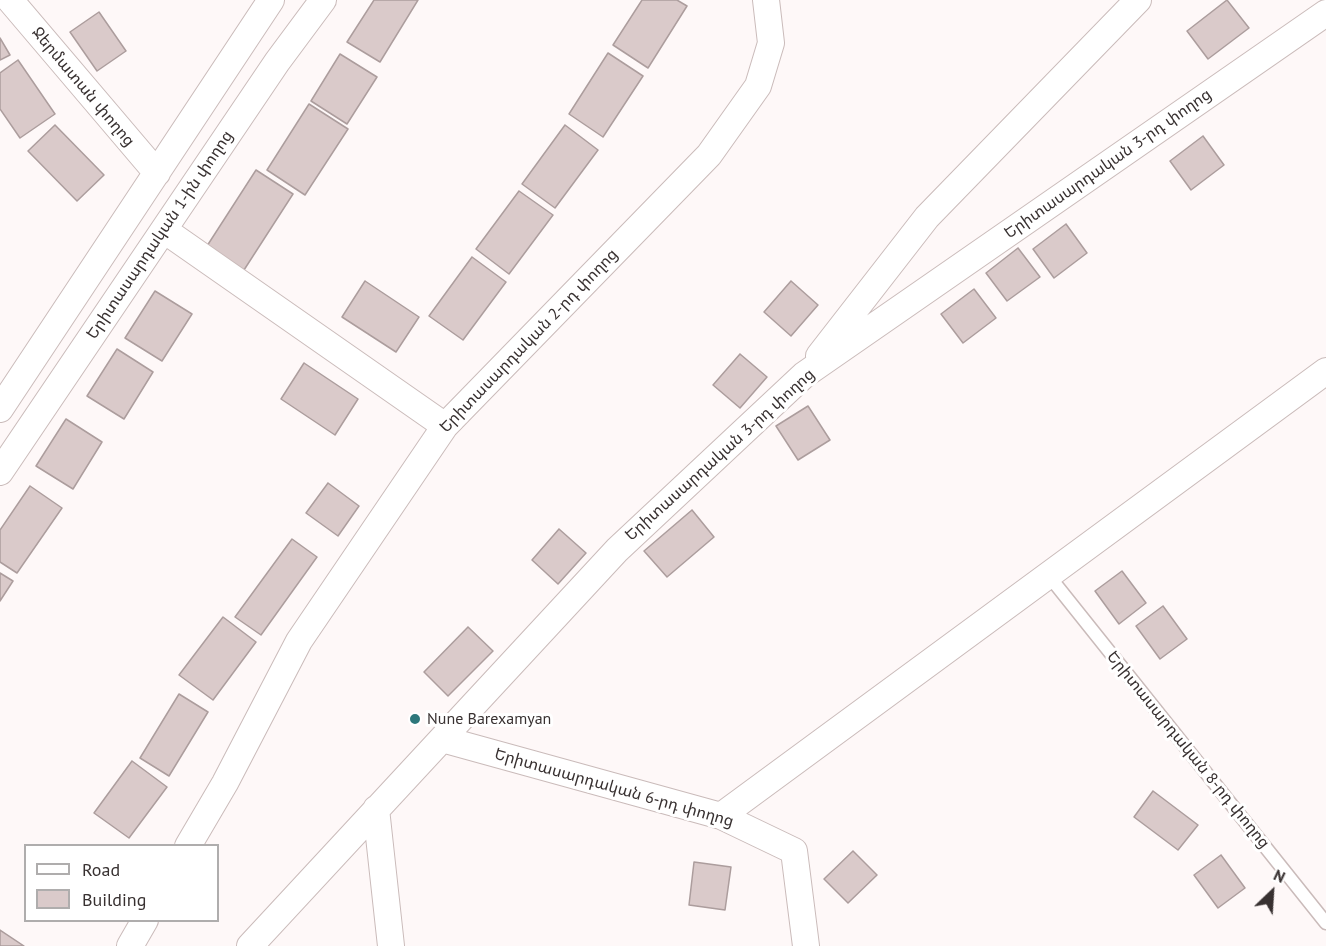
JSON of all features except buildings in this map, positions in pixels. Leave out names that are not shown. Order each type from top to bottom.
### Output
[{"type":"street","name":"Ջերմատան փողոց","points":[[10,0],[157,173]]},
{"type":"street","points":[[0,409],[271,0]]},
{"type":"street","name":"Երիտասարդական 1-ին փողոց","points":[[0,472],[277,62],[322,0]]},
{"type":"street","name":"Երիտասարդական 2-րդ փողոց","points":[[189,844],[225,783],[299,642],[445,426],[709,155],[758,86],[771,43],[766,0]]},
{"type":"street","points":[[804,375],[927,217],[1138,0]]},
{"type":"street","name":"Երիտասարդական 3-րդ փողոց","points":[[250,946],[617,550],[804,375],[1326,13]]},
{"type":"street","points":[[164,230],[445,426]]},
{"type":"street","points":[[721,816],[1326,371]]},
{"type":"street","name":"Երիտասարդական 6-րդ փողոց","points":[[442,739],[721,816],[794,851],[806,946]]},
{"type":"street","points":[[376,809],[391,946]]},
{"type":"street","points":[[130,946],[144,922]]},
{"type":"lane","name":"Երիտասարդական 8-րդ փողոց","points":[[1049,576],[1326,923]]},
{"type":"place","name":"Nune Barexamyan","points":[[415,719]]}]
